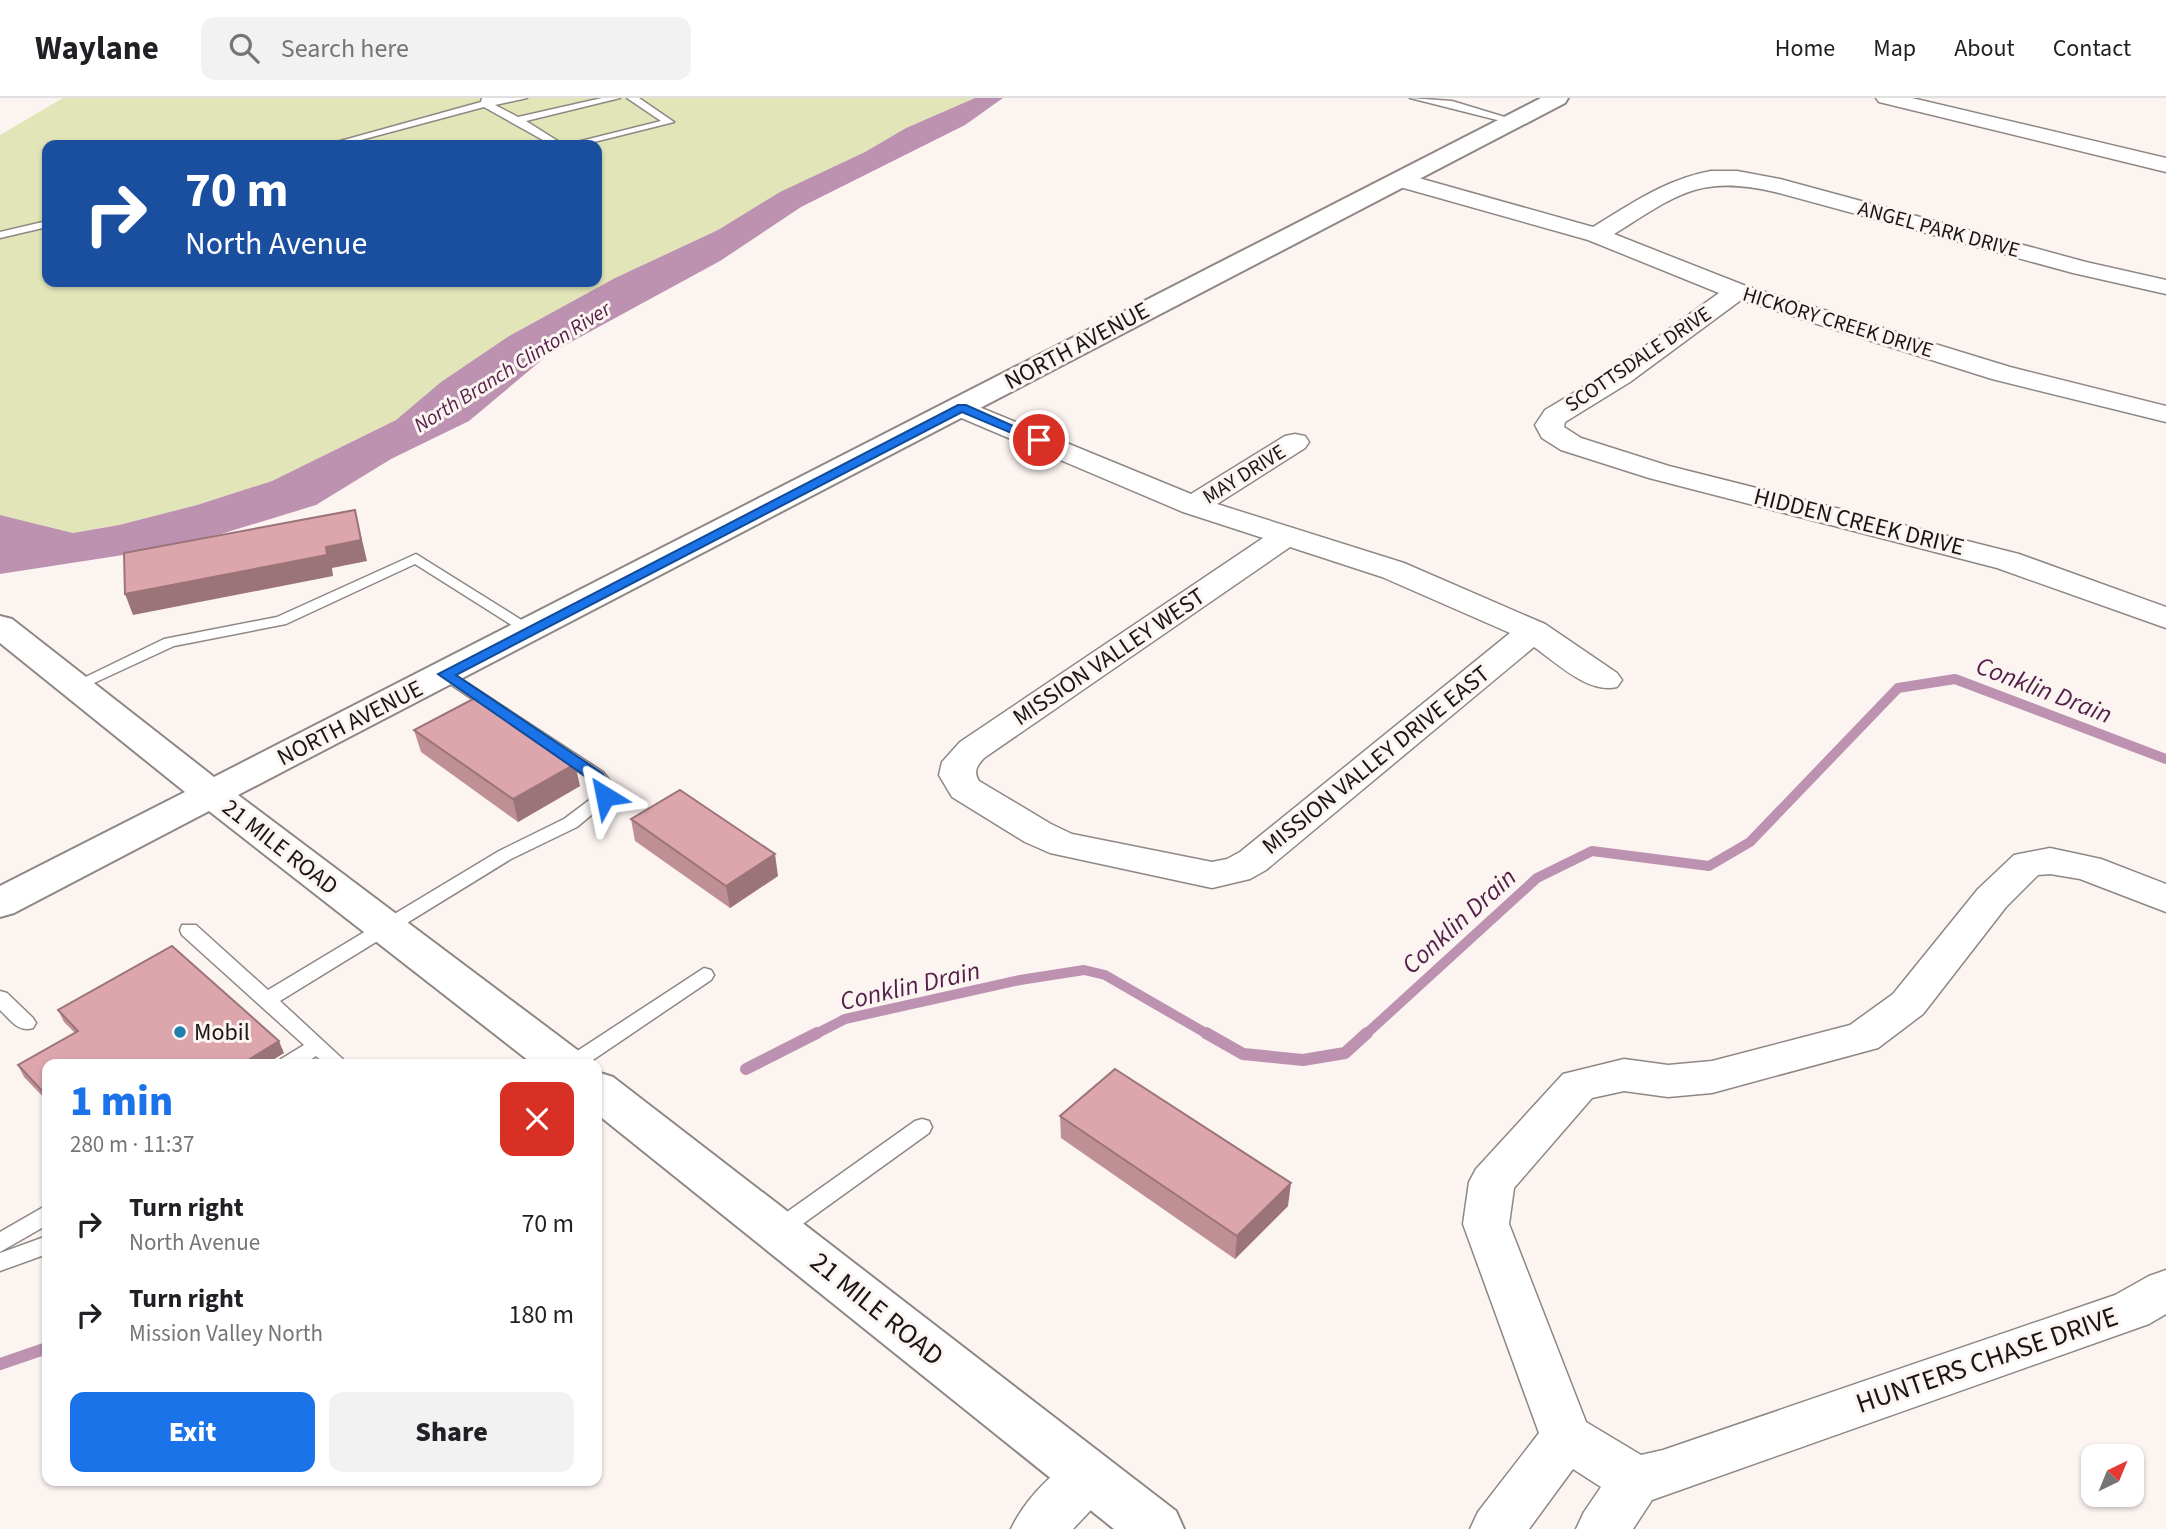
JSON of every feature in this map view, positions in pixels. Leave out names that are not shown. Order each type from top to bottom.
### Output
[{"type":"street","name":"NORTH AVENUE","points":[[0,903],[531,631],[962,408],[1158,302],[1557,98]]},
{"type":"street","points":[[1886,98],[2166,165]]},
{"type":"street","name":"HICKORY CREEK DRIVE","points":[[1409,175],[1515,213],[1596,235],[1737,291],[2001,373],[2166,414]]},
{"type":"street","name":"ANGEL PARK DRIVE","points":[[1596,235],[1680,187],[1711,177],[1743,179],[1780,186],[2082,268],[2166,287]]},
{"type":"street","name":"SCOTTSDALE DRIVE","points":[[1552,432],[1549,425],[1555,416],[1621,376],[1737,291]]},
{"type":"street","points":[[962,408],[1193,506],[1285,537],[1372,562],[1533,631],[1605,680]]},
{"type":"street","name":"HIDDEN CREEK DRIVE","points":[[1552,432],[1571,444],[1659,472],[1998,558],[2166,618]]},
{"type":"street","name":"MAY DRIVE","points":[[1193,506],[1295,442]]},
{"type":"street","name":"MISSION VALLEY WEST","points":[[1212,875],[1063,844],[965,789],[957,775],[958,768],[960,762],[972,750],[1285,537]]},
{"type":"street","name":"21 MILE ROAD","points":[[0,626],[212,794],[557,1059]]},
{"type":"street","name":"MISSION VALLEY DRIVE EAST","points":[[1212,875],[1227,873],[1253,861],[1533,631]]},
{"type":"street","points":[[1603,1529],[1636,1480],[1566,1437],[1486,1224],[1492,1182],[1578,1085],[1624,1074],[1668,1081],[1712,1077],[1863,1037],[1908,1004],[1992,898],[2027,863],[2050,861],[2088,868],[2166,899]]},
{"type":"street","name":"21 MILE ROAD","points":[[602,1093],[1156,1529]]},
{"type":"street","name":"HUNTERS CHASE DRIVE","points":[[1636,1480],[1663,1474],[1805,1422],[2132,1310],[2166,1290]]},
{"type":"street","points":[[1497,1529],[1566,1437]]},
{"type":"street","points":[[1038,1529],[1088,1477]]},
{"type":"lane","points":[[348,140],[485,101],[522,98]]},
{"type":"lane","points":[[517,120],[615,98]]},
{"type":"lane","points":[[592,140],[669,122],[632,98]]},
{"type":"lane","points":[[1415,98],[1438,110],[1506,124]]},
{"type":"lane","points":[[485,101],[551,140]]},
{"type":"lane","points":[[1426,102],[1452,104],[1506,124]]},
{"type":"lane","points":[[0,235],[42,225]]},
{"type":"lane","points":[[75,686],[170,642],[281,621],[416,558],[531,631]]},
{"type":"lane","points":[[266,1000],[505,855],[525,847],[594,807],[605,796],[604,785],[597,776],[446,674]]},
{"type":"lane","points":[[189,930],[332,1059]]},
{"type":"lane","points":[[579,1059],[704,975]]},
{"type":"lane","points":[[0,998],[26,1023]]},
{"type":"lane","points":[[296,1059],[317,1046]]},
{"type":"lane","points":[[778,1230],[922,1127]]},
{"type":"lane","points":[[0,1243],[42,1217]]},
{"type":"lane","points":[[0,1262],[42,1247]]},
{"type":"green space","points":[[63,98],[975,98],[906,128],[865,152],[781,192],[718,230],[602,285],[602,140],[42,140],[42,287],[599,287],[509,336],[441,382],[396,420],[272,481],[197,505],[119,525],[73,533],[0,515],[0,135]]},
{"type":"water","name":"North Branch Clinton River","points":[[975,98],[1003,98],[965,125],[801,207],[720,261],[549,354],[469,421],[391,459],[316,505],[221,534],[136,553],[0,574],[0,515],[73,533],[119,525],[197,505],[272,481],[396,420],[441,382],[509,336],[615,278],[718,230],[780,192],[865,152],[906,128]]},
{"type":"building","points":[[355,510],[361,540],[326,547],[327,555],[125,594],[124,553]]},
{"type":"building","points":[[477,697],[575,764],[513,799],[414,730]]},
{"type":"building","points":[[680,790],[775,854],[726,886],[631,819]]},
{"type":"building","points":[[172,946],[279,1041],[250,1059],[42,1059],[42,1091],[18,1065],[78,1031],[58,1010]]},
{"type":"building","points":[[1115,1069],[1291,1183],[1237,1236],[1060,1116]]},
{"type":"waterway","name":"Conklin Drain","points":[[1365,1035],[1537,878],[1592,851],[1709,866],[1750,842],[1898,688],[1955,679],[2166,759]]},
{"type":"waterway","name":"Conklin Drain","points":[[814,1035],[845,1019],[1020,980],[1084,970],[1105,975],[1209,1035]]},
{"type":"waterway","name":"Conklin Drain","points":[[746,1069],[817,1033]]},
{"type":"waterway","name":"Conklin Drain","points":[[1206,1033],[1243,1054],[1303,1060],[1345,1053],[1367,1033]]},
{"type":"waterway","name":"Conklin Drain","points":[[0,1364],[42,1350]]},
{"type":"place","name":"Mobil","points":[[180,1032]]},
{"type":"route","points":[[605,796],[604,785],[597,776],[446,674],[962,408],[1039,440]]}]
